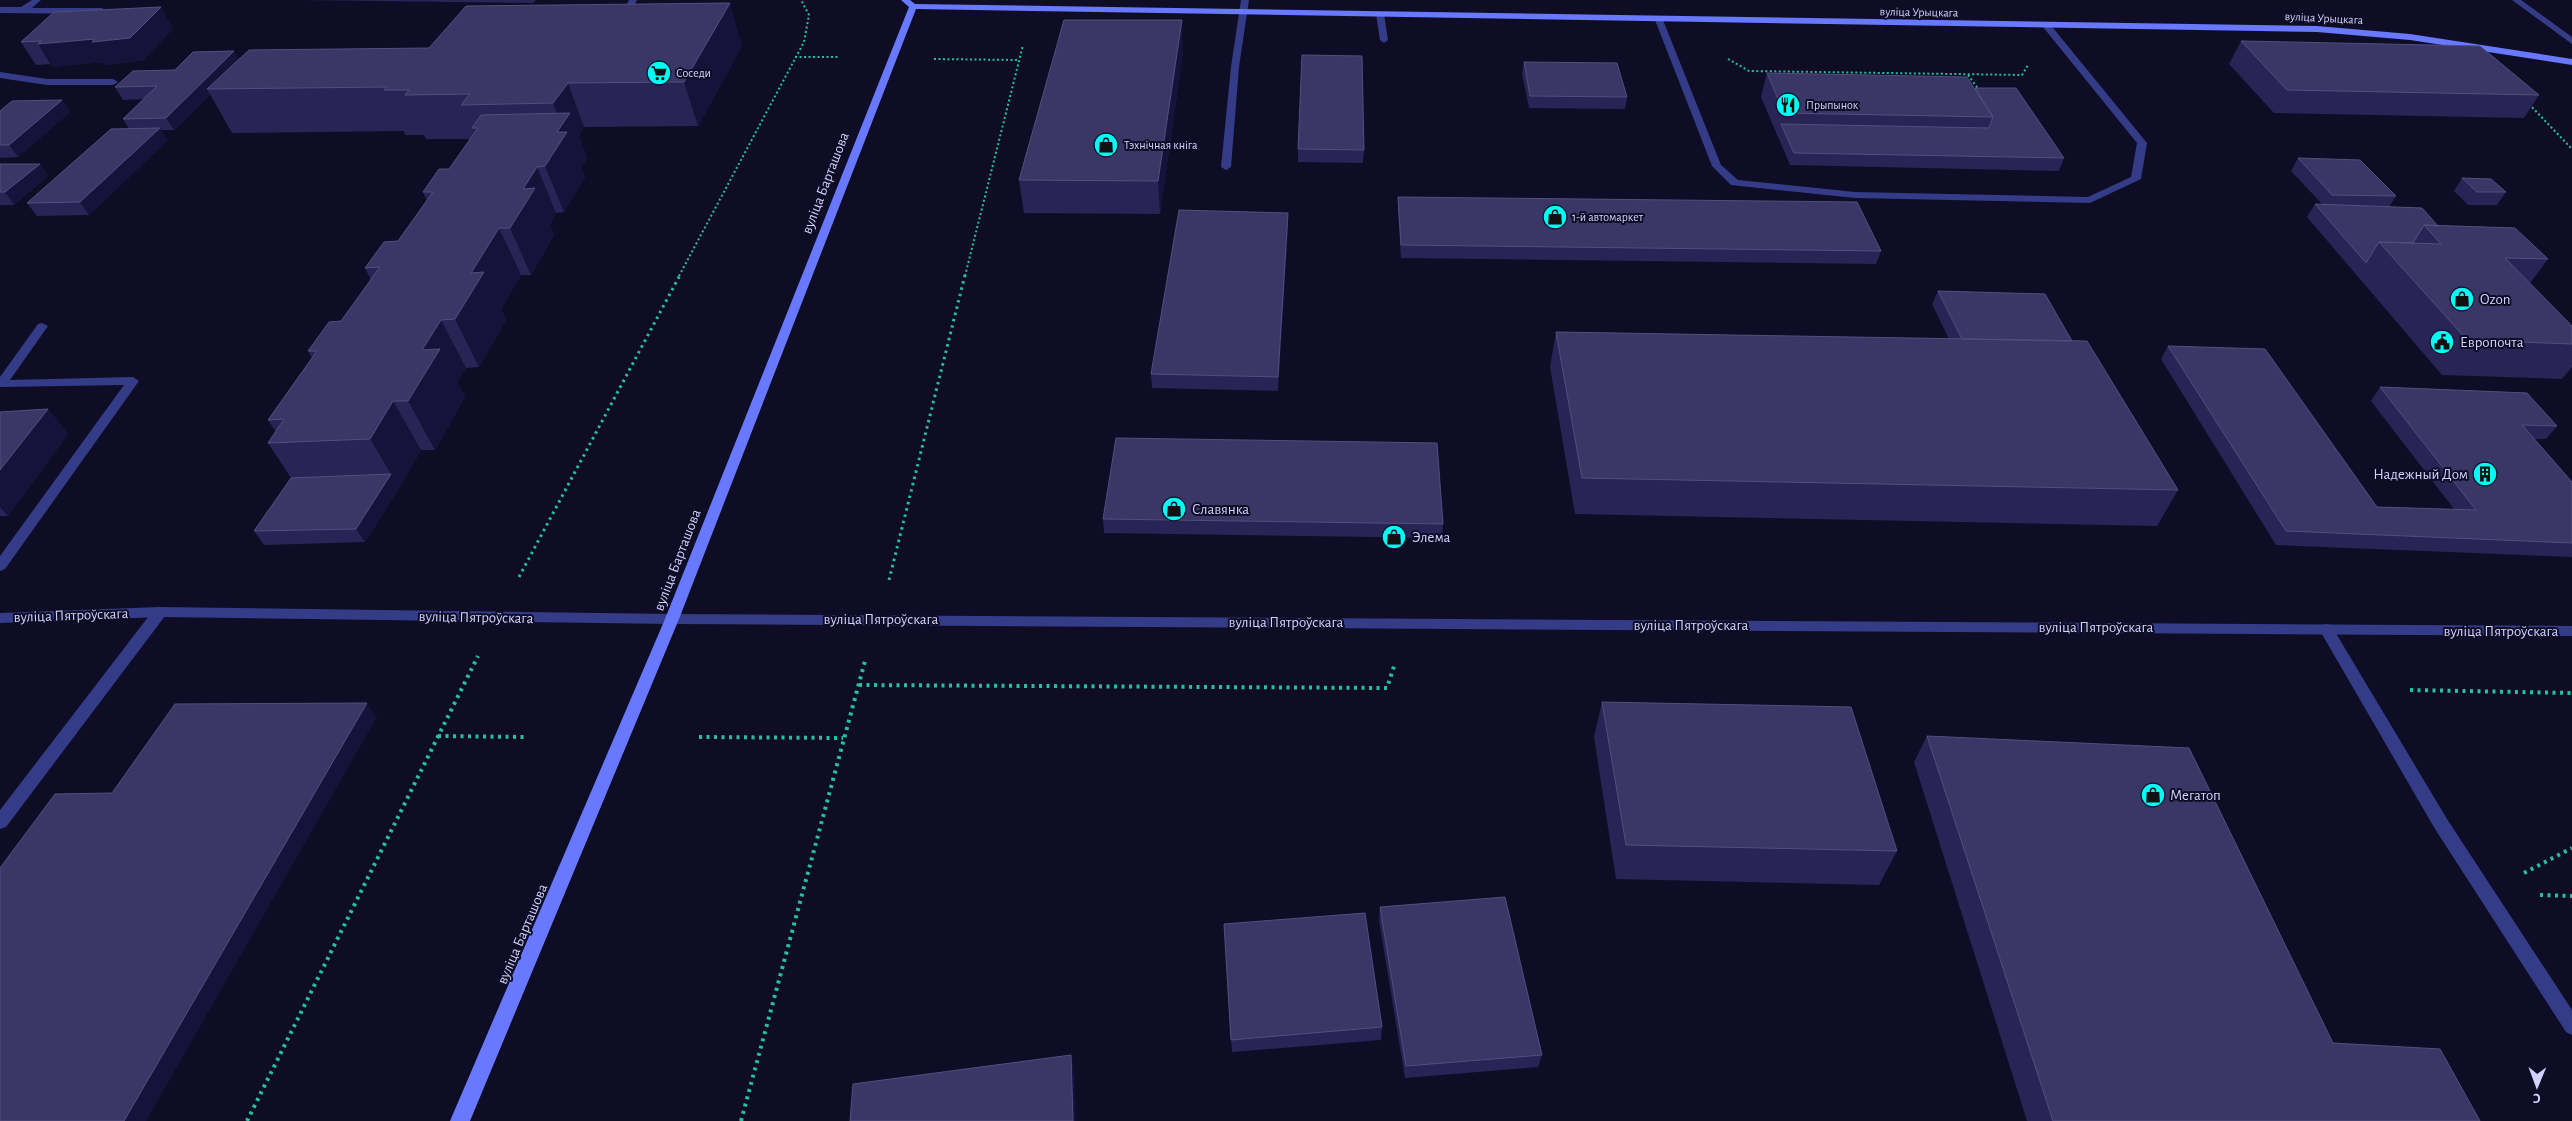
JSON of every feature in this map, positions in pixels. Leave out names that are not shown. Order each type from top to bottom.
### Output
[{"type":"main road","name":"вуліца Урыцкага","points":[[909,3],[1659,20],[2317,29],[2410,37],[2572,62]]},
{"type":"main road","name":"вуліца Барташова","points":[[460,1121],[672,619],[909,3]]},
{"type":"street","points":[[23,10],[37,0]]},
{"type":"street","points":[[619,26],[633,0]]},
{"type":"street","points":[[1226,168],[1235,66],[1245,0]]},
{"type":"street","points":[[2516,0],[2572,41]]},
{"type":"street","points":[[0,10],[109,11]]},
{"type":"street","points":[[1380,14],[1384,40]]},
{"type":"street","points":[[1659,20],[1717,166],[1735,183],[1855,195],[2090,200],[2136,179],[2142,143],[2046,25]]},
{"type":"street","points":[[0,75],[47,82],[113,82]]},
{"type":"street","points":[[0,566],[133,381],[1,384],[42,326]]},
{"type":"street","points":[[0,822],[160,612]]},
{"type":"street","name":"вуліца Пятроўскага","points":[[0,618],[160,612],[672,619],[2572,631]]},
{"type":"street","points":[[2326,629],[2441,824],[2572,1026]]},
{"type":"path","points":[[802,0],[810,21],[804,42],[795,57],[838,57]]},
{"type":"path","points":[[889,581],[1023,43]]},
{"type":"path","points":[[1726,58],[1749,71],[2022,75],[2032,60]]},
{"type":"path","points":[[934,59],[1018,60]]},
{"type":"path","points":[[1847,72],[1849,77]]},
{"type":"path","points":[[1968,74],[1981,94]]},
{"type":"path","points":[[2527,102],[2572,149]]},
{"type":"path","points":[[741,1121],[866,657]]},
{"type":"path","points":[[859,685],[1387,688]]},
{"type":"path","points":[[2362,689],[2572,693]]},
{"type":"path","points":[[438,736],[526,737]]},
{"type":"path","points":[[699,737],[843,738]]},
{"type":"path","points":[[2485,892],[2572,848]]},
{"type":"building","points":[[730,3],[684,82],[568,83],[553,103],[461,105],[470,94],[405,95],[409,90],[384,90],[387,87],[207,89],[249,50],[429,48],[466,6]]},
{"type":"building","points":[[161,7],[130,38],[92,42],[95,39],[38,44],[41,41],[21,42],[54,12]]},
{"type":"building","name":"Тэхнічная кніга","points":[[1064,20],[1182,20],[1158,181],[1019,180]]},
{"type":"building","points":[[2241,41],[2480,46],[2539,95],[2287,90]]},
{"type":"building","points":[[234,51],[166,118],[123,119],[157,86],[115,87],[133,71],[175,70],[193,52]]},
{"type":"building","points":[[1302,55],[1362,56],[1364,150],[1298,149]]},
{"type":"building","points":[[1524,62],[1617,63],[1627,97],[1530,96]]},
{"type":"building","points":[[1767,73],[1967,77],[1993,117],[1784,113]]},
{"type":"building","points":[[1975,88],[2016,88],[2064,158],[1794,153],[1781,124],[1989,128],[1993,117]]},
{"type":"building","points":[[62,100],[9,145],[0,145],[0,111],[12,101]]},
{"type":"building","points":[[570,113],[557,132],[567,132],[545,166],[537,167],[523,189],[535,188],[510,228],[499,228],[471,273],[484,272],[455,319],[441,320],[422,350],[440,349],[408,401],[393,401],[370,439],[268,443],[284,419],[268,420],[317,351],[308,351],[329,322],[341,321],[380,267],[365,268],[384,242],[398,241],[433,192],[423,192],[439,169],[449,169],[478,128],[472,128],[481,115]]},
{"type":"building","points":[[160,128],[80,202],[27,203],[111,129]]},
{"type":"building","points":[[2298,158],[2360,160],[2396,196],[2332,195]]},
{"type":"building","points":[[0,164],[40,164],[5,192],[0,192]]},
{"type":"building","points":[[2462,178],[2491,179],[2506,192],[2477,192]]},
{"type":"building","points":[[1398,197],[1857,202],[1881,251],[1401,245]]},
{"type":"building","points":[[2315,204],[2422,208],[2438,226],[2424,225],[2413,243],[2379,242],[2366,263]]},
{"type":"building","points":[[1179,210],[1288,213],[1278,377],[1151,374]]},
{"type":"building","points":[[2424,225],[2515,228],[2548,259],[2505,258],[2572,326],[2572,344],[2467,340],[2379,242],[2441,244]]},
{"type":"building","points":[[1938,291],[2045,294],[2072,341],[1962,339]]},
{"type":"building","points":[[1556,332],[2087,341],[2178,490],[1582,478]]},
{"type":"building","points":[[2168,346],[2265,349],[2377,507],[2476,510],[2380,387],[2527,393],[2557,426],[2522,425],[2572,482],[2572,543],[2286,531]]},
{"type":"building","points":[[48,409],[0,470],[0,412]]},
{"type":"building","points":[[1116,438],[1437,443],[1443,524],[1103,519]]},
{"type":"building","points":[[391,474],[356,529],[254,531],[291,478]]},
{"type":"building","points":[[1602,702],[1851,707],[1897,851],[1626,845]]},
{"type":"building","points":[[367,703],[124,1121],[0,1121],[0,868],[55,794],[112,793],[175,704]]},
{"type":"building","points":[[1927,736],[2189,748],[2333,1043],[2440,1049],[2480,1121],[2053,1121]]},
{"type":"building","points":[[1505,897],[1542,1055],[1406,1066],[1380,907]]},
{"type":"building","points":[[1365,913],[1382,1027],[1231,1040],[1224,924]]},
{"type":"building","points":[[1071,1055],[1073,1121],[850,1121],[853,1084]]},
{"type":"place","name":"Соседи","points":[[659,73]]},
{"type":"place","name":"Прыпынок","points":[[1788,105]]},
{"type":"place","name":"Тэхнічная кніга","points":[[1106,145]]},
{"type":"place","name":"1-й автомаркет","points":[[1555,217]]},
{"type":"place","name":"Ozon","points":[[2462,299]]},
{"type":"place","name":"Европочта","points":[[2442,342]]},
{"type":"place","name":"Надежный Дом","points":[[2485,474]]},
{"type":"place","name":"Славянка","points":[[1174,509]]},
{"type":"place","name":"Элема","points":[[1394,537]]},
{"type":"place","name":"Мегатоп","points":[[2153,795]]}]
